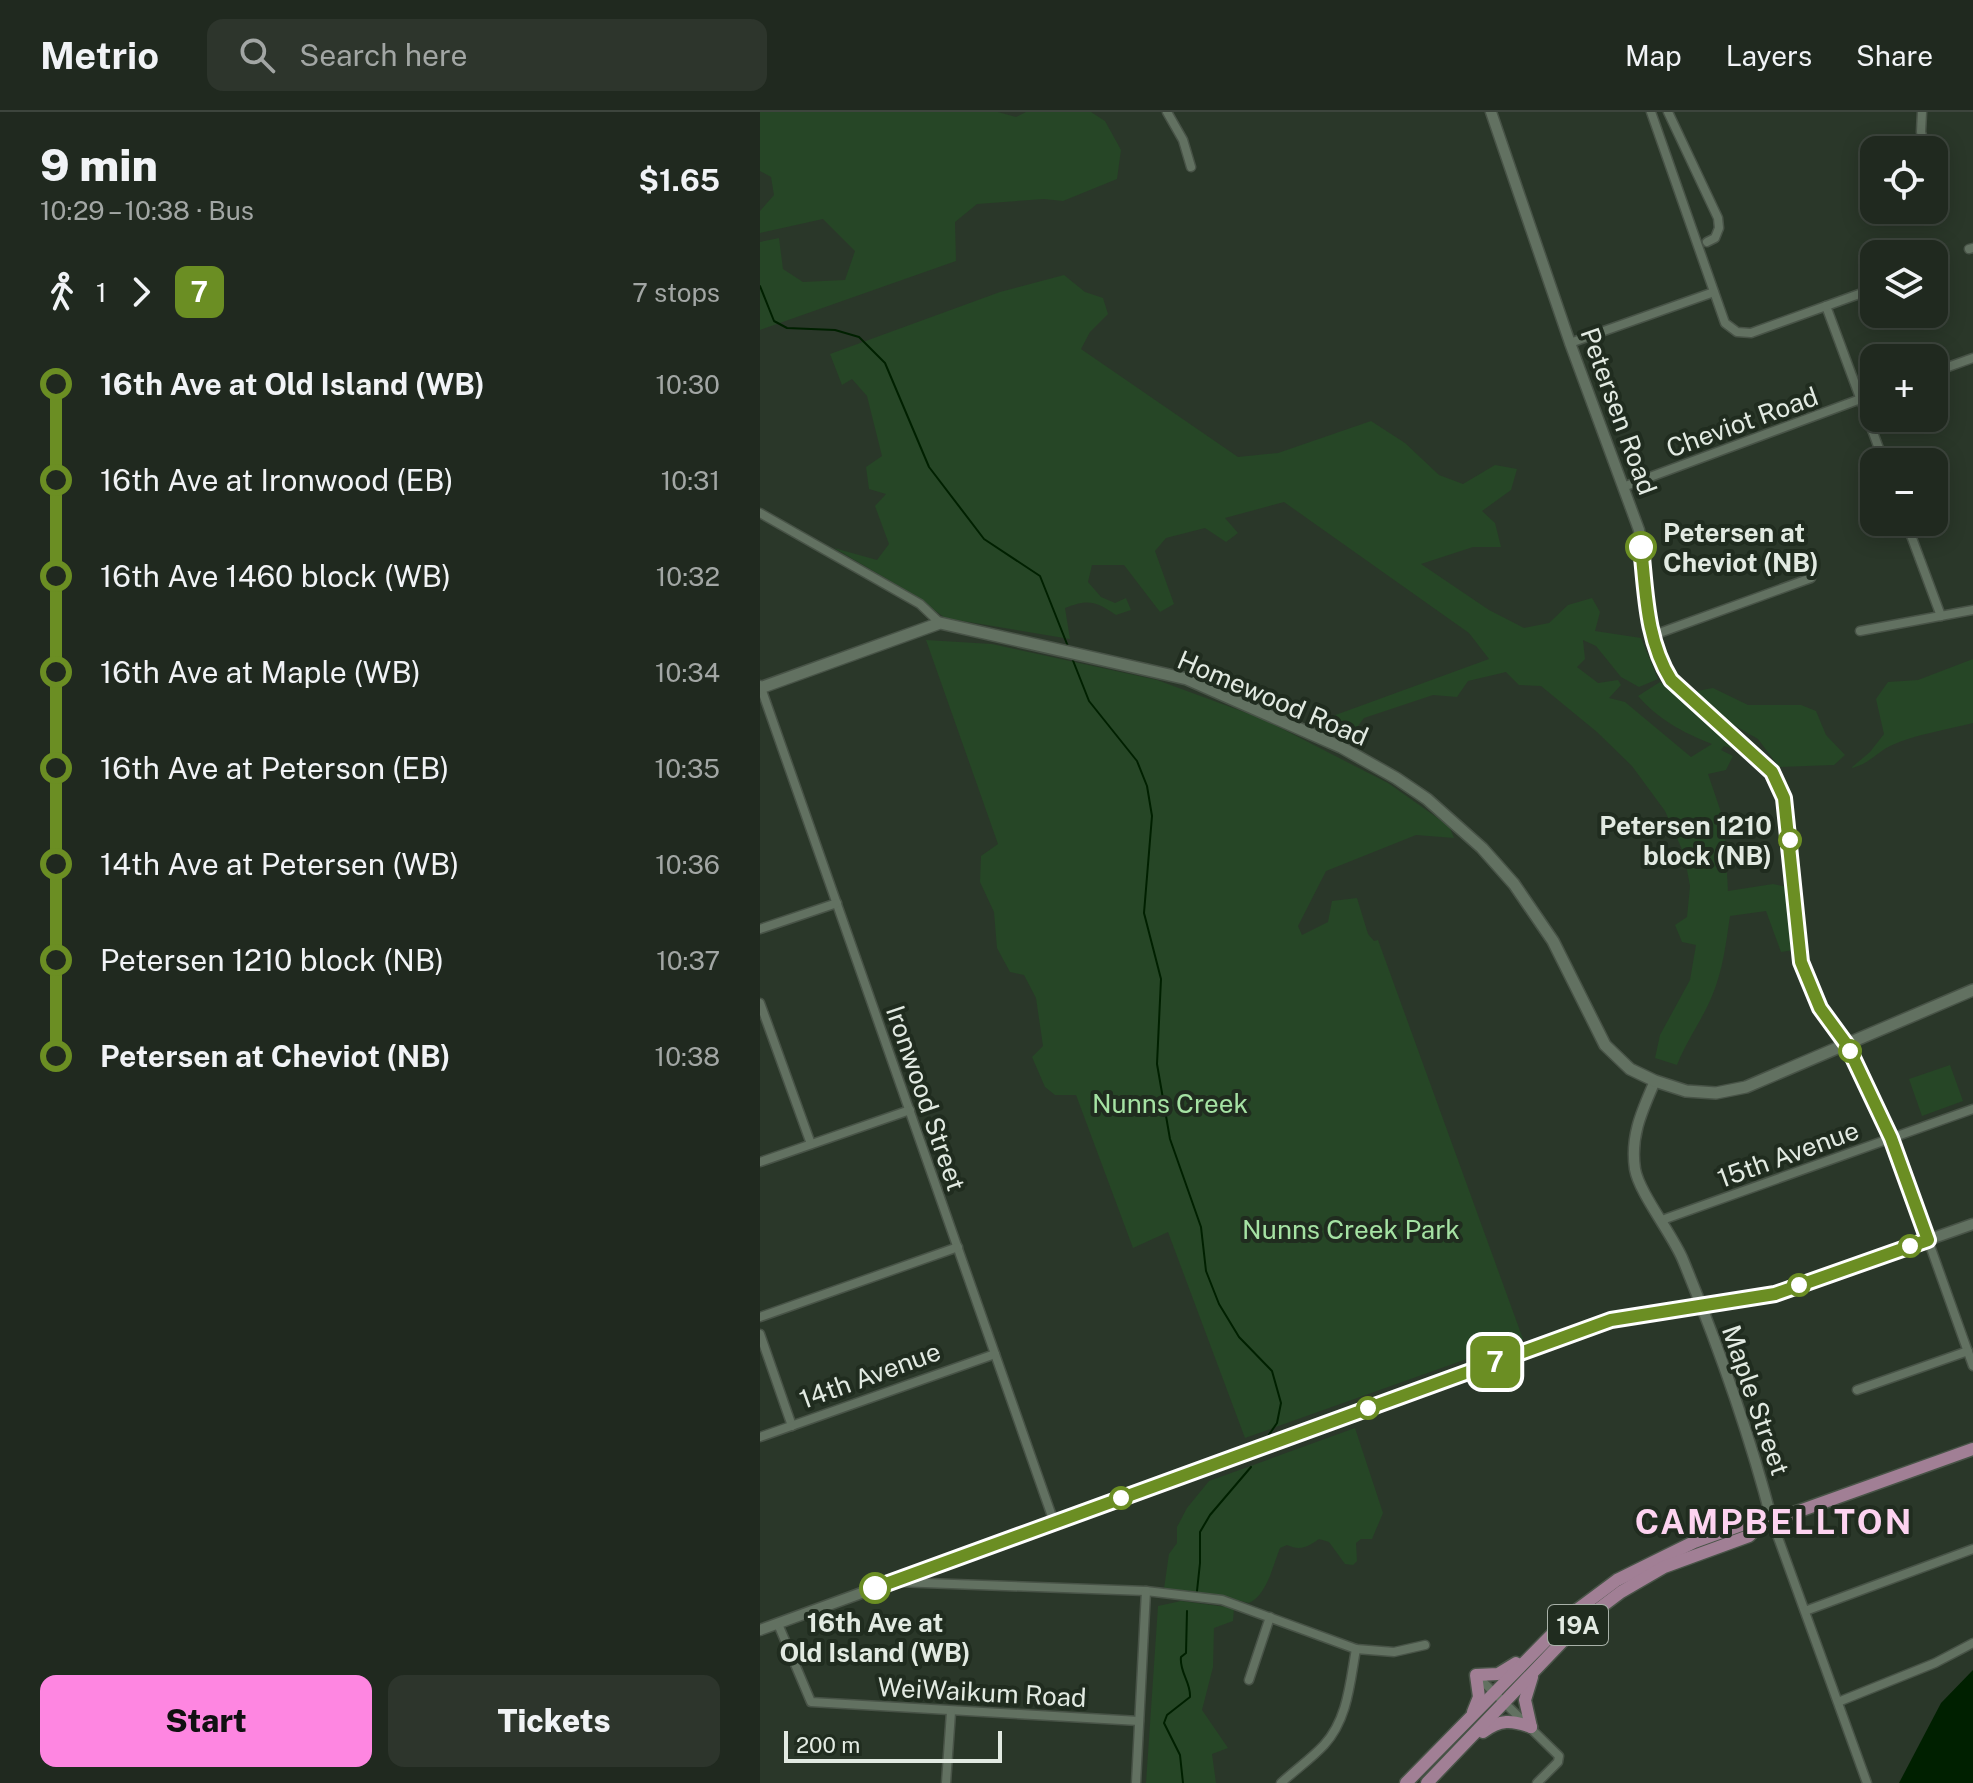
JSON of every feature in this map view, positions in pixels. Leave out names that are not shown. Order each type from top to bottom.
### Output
[{"type":"main road","points":[[760,686],[940,623]]},
{"type":"main road","name":"Homewood Road","points":[[940,623],[1187,679],[1341,747],[1396,778],[1427,799],[1482,848],[1514,884],[1553,941],[1605,1045],[1630,1069],[1655,1081]]},
{"type":"main road","points":[[1655,1081],[1686,1091],[1716,1093],[1746,1087],[1973,990]]},
{"type":"main road","name":"19A","points":[[1427,1783],[1574,1612],[1617,1580],[1660,1557],[1744,1524],[1766,1523],[1973,1449]]},
{"type":"main road","name":"19A","points":[[1406,1783],[1470,1718],[1535,1670],[1580,1623],[1621,1592],[1664,1567],[1749,1536],[1766,1523]]},
{"type":"main road","points":[[1470,1718],[1479,1697],[1476,1675],[1493,1675],[1506,1670],[1574,1612]]},
{"type":"main road","points":[[1531,1727],[1525,1700],[1535,1670]]},
{"type":"main road","points":[[1444,1765],[1498,1723],[1510,1720],[1531,1727]]},
{"type":"street","points":[[1167,112],[1183,140],[1191,167]]},
{"type":"street","name":"Petersen Road","points":[[1491,112],[1570,343],[1639,530],[1651,636],[1671,680],[1772,772],[1784,798],[1801,962],[1820,1008],[1847,1045],[1891,1138],[1973,1366]]},
{"type":"street","points":[[1651,112],[1725,323],[1737,332],[1751,333],[1860,294]]},
{"type":"street","points":[[1668,112],[1718,218],[1719,228],[1715,238],[1707,242]]},
{"type":"street","points":[[1922,112],[1922,136]]},
{"type":"street","points":[[1671,167],[1690,159]]},
{"type":"street","points":[[1570,343],[1714,292]]},
{"type":"street","points":[[1826,306],[1860,399]]},
{"type":"street","points":[[1948,367],[1973,358]]},
{"type":"street","name":"Cheviot Road","points":[[1623,487],[1860,399]]},
{"type":"street","name":"Homewood Road","points":[[760,513],[920,604],[940,623]]},
{"type":"street","points":[[1911,536],[1941,616]]},
{"type":"street","points":[[1651,636],[1811,578]]},
{"type":"street","points":[[1860,631],[1973,610]]},
{"type":"street","name":"Ironwood Street","points":[[760,686],[1054,1522]]},
{"type":"street","points":[[760,929],[837,903]]},
{"type":"street","points":[[760,1003],[811,1144]]},
{"type":"street","name":"Maple Street","points":[[1655,1081],[1638,1121],[1633,1146],[1636,1174],[1682,1257],[1751,1441],[1766,1523],[1805,1611],[1867,1783]]},
{"type":"street","name":"15th Avenue","points":[[1662,1220],[1973,1109]]},
{"type":"street","points":[[760,1162],[910,1110]]},
{"type":"street","points":[[760,1630],[1611,1320],[1775,1294],[1973,1224]]},
{"type":"street","points":[[760,1317],[958,1247]]},
{"type":"street","points":[[760,1334],[792,1426]]},
{"type":"street","points":[[1857,1390],[1968,1351]]},
{"type":"street","name":"14th Avenue","points":[[760,1437],[995,1354]]},
{"type":"street","points":[[1805,1611],[1973,1549]]},
{"type":"street","points":[[892,1582],[1146,1591],[1222,1600],[1356,1649],[1394,1652],[1425,1645]]},
{"type":"street","points":[[1136,1783],[1146,1591]]},
{"type":"street","points":[[1249,1680],[1270,1617]]},
{"type":"street","name":"WeiWaikum Road","points":[[778,1624],[811,1702],[1139,1721]]},
{"type":"street","points":[[1838,1702],[1935,1663],[1973,1643]]},
{"type":"street","points":[[1281,1783],[1324,1744],[1337,1727],[1345,1708],[1356,1649]]},
{"type":"street","points":[[1476,1675],[1559,1756],[1558,1762],[1537,1783]]},
{"type":"street","points":[[946,1783],[951,1712]]},
{"type":"green space","points":[[760,112],[998,112],[1016,117],[1026,112],[1091,112],[1105,121],[1121,150],[1117,179],[1063,201],[1044,199],[977,204],[955,222],[956,261],[760,330],[760,242],[779,238],[783,269],[803,282],[845,280],[855,251],[823,219],[760,233],[760,211],[774,195],[771,177],[760,171]]},
{"type":"green space","points":[[1064,275],[1085,292],[1103,298],[1108,314],[1090,332],[1081,349],[1238,457],[1278,453],[1371,421],[1405,443],[1439,475],[1463,484],[1495,465],[1517,469],[1511,490],[1482,511],[1495,523],[1501,547],[1473,547],[1421,564],[1489,610],[1524,628],[1549,623],[1568,605],[1592,598],[1600,612],[1595,631],[1641,638],[1658,679],[1639,687],[1621,677],[1596,646],[1583,640],[1585,659],[1577,667],[1598,683],[1618,680],[1621,685],[1609,698],[1625,702],[1691,757],[1712,744],[1672,724],[1638,696],[1660,682],[1743,751],[1724,746],[1721,750],[1733,756],[1726,770],[1708,774],[1724,821],[1728,891],[1773,884],[1787,887],[1794,950],[1781,952],[1766,911],[1730,916],[1716,986],[1677,1065],[1655,1058],[1660,1035],[1690,980],[1696,945],[1682,942],[1675,925],[1687,917],[1690,886],[1684,854],[1665,811],[1632,766],[1597,732],[1541,686],[1519,685],[1506,672],[1468,681],[1457,697],[1433,695],[1364,718],[1355,730],[1341,733],[1319,721],[1489,659],[1469,633],[1284,502],[1225,518],[1238,533],[1226,542],[1205,528],[1166,538],[1155,551],[1174,604],[1160,612],[1124,565],[1092,565],[1088,582],[1101,597],[1115,603],[1126,598],[1131,610],[1116,615],[1097,604],[1086,603],[1065,608],[1070,639],[945,618],[916,596],[834,548],[877,560],[889,544],[875,506],[886,494],[869,489],[866,467],[882,456],[867,396],[852,379],[842,385],[830,354],[1000,292]]},
{"type":"green space","name":"Nunns Creek Park","points":[[926,640],[992,644],[1157,680],[1263,719],[1388,783],[1449,826],[1454,838],[1416,835],[1326,871],[1298,926],[1302,935],[1328,922],[1332,901],[1357,898],[1368,934],[1374,941],[1378,940],[1523,1339],[1245,1438],[1168,1232],[1133,1248],[1076,1095],[1055,1095],[1045,1087],[1032,1057],[1043,1046],[1036,998],[1024,975],[1010,972],[997,948],[994,912],[980,882],[981,856],[998,844]]},
{"type":"green space","points":[[1973,659],[1973,723],[1900,742],[1851,768],[1870,752],[1884,734],[1876,699],[1888,682],[1918,680]]},
{"type":"green space","points":[[1713,688],[1748,705],[1801,705],[1816,711],[1826,735],[1845,755],[1834,765],[1779,767],[1758,739],[1720,717],[1692,692]]},
{"type":"green space","points":[[1950,1065],[1963,1101],[1922,1116],[1909,1079]]},
{"type":"green space","points":[[1355,1428],[1383,1513],[1372,1539],[1361,1539],[1356,1543],[1357,1561],[1353,1565],[1345,1564],[1329,1542],[1319,1539],[1304,1547],[1287,1545],[1280,1548],[1265,1587],[1249,1603],[1207,1593],[1164,1589],[1169,1554],[1177,1543],[1177,1527],[1187,1508],[1209,1481]]},
{"type":"green space","points":[[1181,1601],[1234,1608],[1233,1621],[1214,1628],[1213,1667],[1202,1710],[1228,1748],[1212,1754],[1216,1783],[1146,1783],[1158,1606]]},
{"type":"shaded area","points":[[1973,1670],[1973,1783],[1899,1783],[1941,1703]]},
{"type":"waterway","name":"Nunns Creek","points":[[760,286],[774,321],[787,328],[835,330],[859,337],[885,363],[929,467],[984,539],[1040,576],[1069,649]]},
{"type":"waterway","name":"Nunns Creek","points":[[1072,658],[1089,701],[1137,761],[1147,786],[1152,816],[1144,913],[1161,979],[1157,1064],[1170,1139],[1201,1227],[1206,1271],[1219,1304],[1239,1337],[1272,1371],[1281,1403],[1277,1423],[1266,1439]]},
{"type":"waterway","name":"Nunns Creek","points":[[1197,1591],[1200,1532],[1210,1515],[1251,1467]]},
{"type":"waterway","name":"Nunns Creek","points":[[1183,1783],[1180,1755],[1164,1723],[1167,1715],[1190,1697],[1181,1662],[1181,1657],[1186,1653],[1187,1611]]},
{"type":"bus line","name":"7","points":[[875,1588],[1611,1320],[1775,1294],[1928,1240],[1891,1138],[1847,1045],[1820,1008],[1801,962],[1784,798],[1772,772],[1671,680],[1663,667],[1651,636],[1641,547]]},
{"type":"place","name":"Petersen at Cheviot (NB)","points":[[1641,547]]},
{"type":"place","name":"Petersen 1210 block (NB)","points":[[1790,840]]},
{"type":"place","name":"16th Ave at Old Island (WB)","points":[[875,1588]]},
{"type":"district","name":"CAMPBELLTON","points":[[1774,1522]]}]
